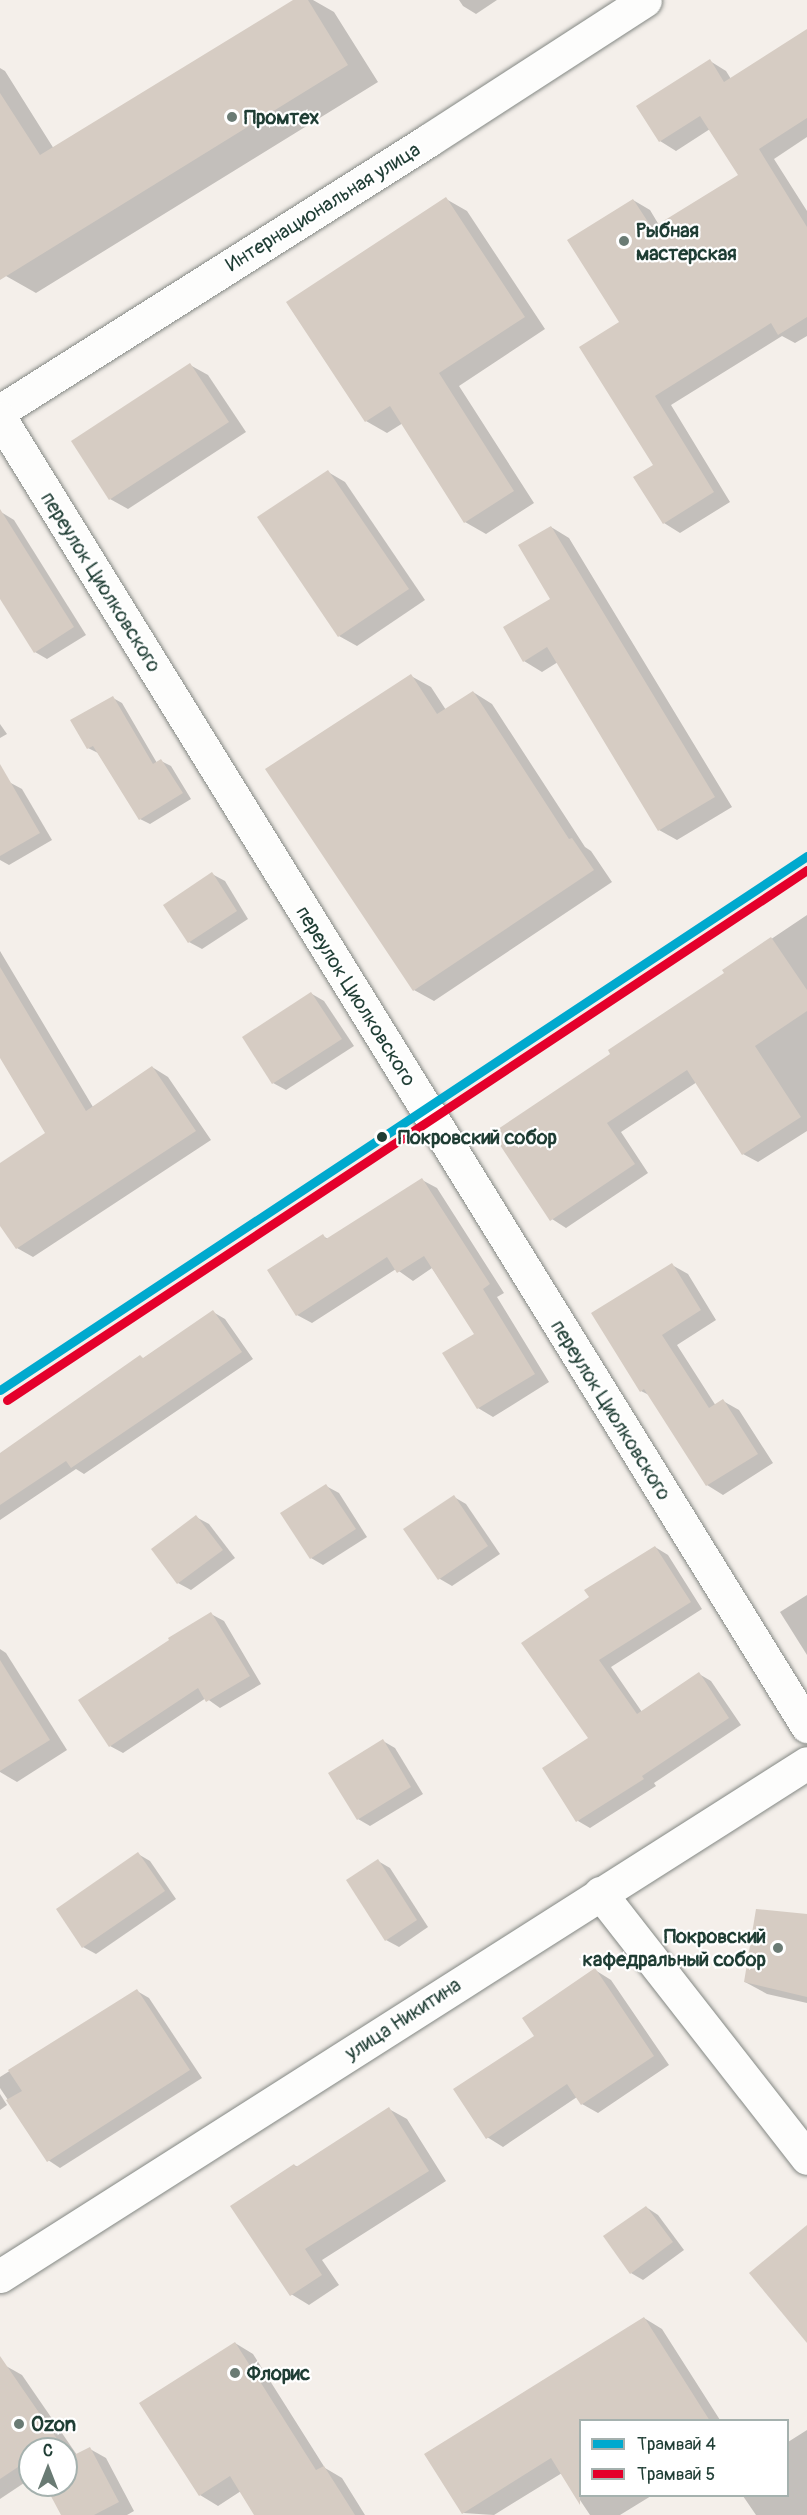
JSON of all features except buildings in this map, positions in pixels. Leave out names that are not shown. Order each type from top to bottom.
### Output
[{"type":"street","name":"Интернациональная улица","points":[[0,411],[429,140],[645,0]]},
{"type":"street","name":"переулок Циолковского","points":[[0,418],[807,1726]]},
{"type":"street","name":"улица Никитина","points":[[0,2276],[807,1763]]},
{"type":"street","points":[[600,1893],[807,2158]]},
{"type":"tram line","name":"4","points":[[0,1390],[807,856]]},
{"type":"tram line","name":"5","points":[[7,1400],[807,870]]},
{"type":"place","name":"Промтех","points":[[232,117]]},
{"type":"place","name":"Рыбная мастерская","points":[[624,241]]},
{"type":"place","name":"Покровский собор","points":[[382,1137]]},
{"type":"place","name":"Покровский кафедральный собор","points":[[778,1948]]},
{"type":"place","name":"Флорис","points":[[235,2373]]},
{"type":"place","name":"Ozon","points":[[19,2424]]}]
